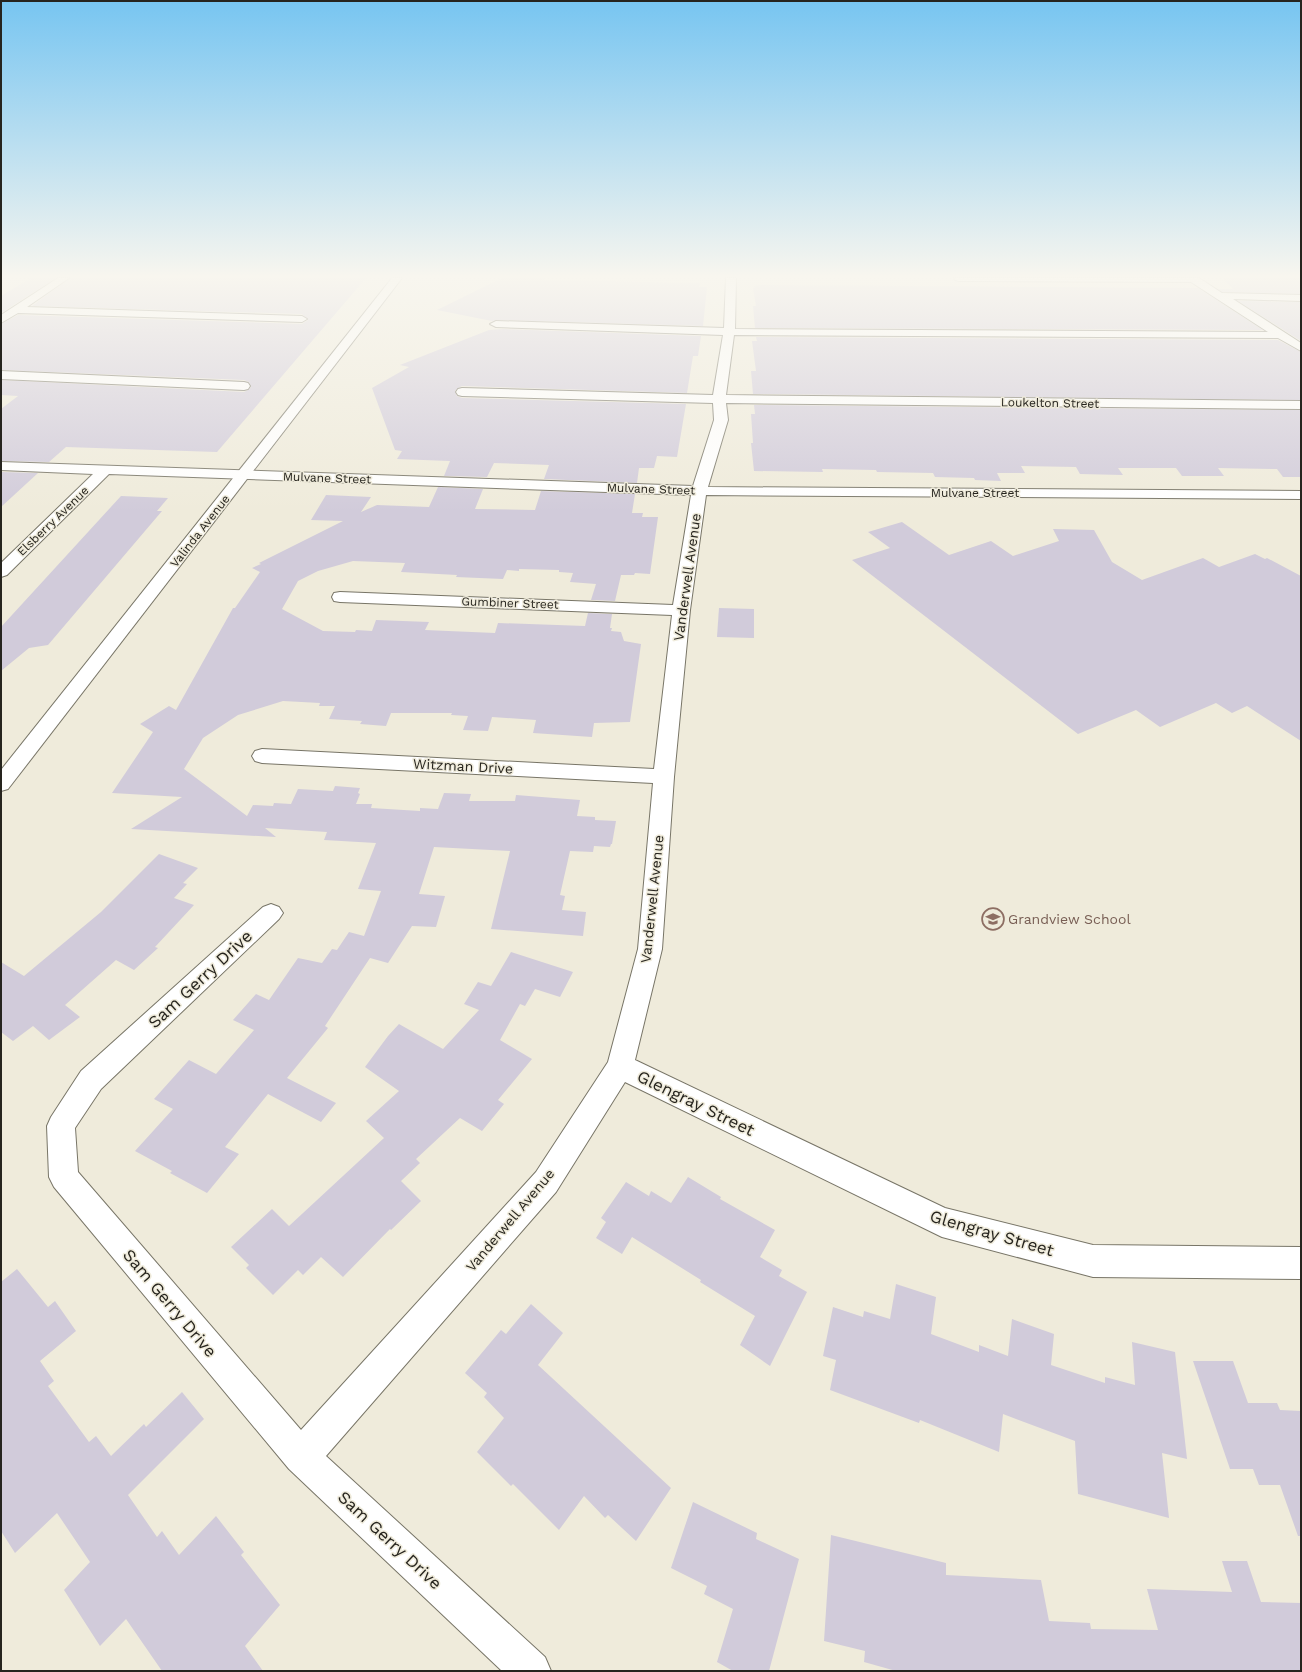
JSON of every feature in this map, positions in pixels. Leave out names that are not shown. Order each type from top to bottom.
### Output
[{"type":"street","name":"Valinda Avenue","points":[[1,784],[336,356]]},
{"type":"street","name":"Vanderwell Avenue","points":[[301,1457],[546,1182],[620,1066],[650,949],[664,777],[681,610],[699,491],[721,420],[719,399],[725,356]]},
{"type":"street","points":[[1,375],[244,386]]},
{"type":"street","name":"Loukelton Street","points":[[462,392],[719,399],[1301,405]]},
{"type":"street","name":"Mulvane Street","points":[[1,466],[699,491],[1301,495]]},
{"type":"street","name":"Elsberry Avenue","points":[[1,572],[105,470]]},
{"type":"street","name":"Gumbiner Street","points":[[340,597],[681,610]]},
{"type":"street","name":"Witzman Drive","points":[[262,756],[664,777]]},
{"type":"street","name":"Sam Gerry Drive","points":[[271,913],[91,1080],[61,1126],[64,1177],[301,1457],[531,1671]]},
{"type":"street","name":"Glengray Street","points":[[620,1066],[942,1222],[1093,1261],[1301,1263]]},
{"type":"building","points":[[1,356],[299,356],[217,452],[66,447],[49,462],[1,461],[1,409],[18,396],[1,395],[1,380],[244,392],[251,387],[249,382],[244,380],[1,370]]},
{"type":"building","points":[[423,356],[693,356],[687,393],[462,386],[455,391],[457,396],[462,398],[686,404],[677,457],[657,456],[654,468],[639,468],[637,483],[544,479],[549,465],[494,463],[487,477],[444,476],[450,461],[397,459],[402,451],[395,450],[372,388],[409,367],[400,365]]},
{"type":"building","points":[[754,356],[1301,356],[1301,400],[753,394],[751,371],[756,371]]},
{"type":"building","points":[[754,405],[1301,410],[1301,477],[1283,477],[1277,469],[1218,468],[1224,476],[1182,476],[1176,468],[1118,468],[1123,475],[1080,474],[1076,467],[1021,466],[1025,473],[997,473],[1001,481],[975,480],[974,478],[935,477],[933,473],[877,472],[876,470],[822,469],[823,472],[754,471],[751,443],[753,443],[751,414],[755,414]]},
{"type":"building","points":[[1,472],[38,473],[1,507]]},
{"type":"building","points":[[438,487],[483,489],[475,509],[535,510],[541,491],[635,494],[632,513],[643,513],[642,517],[658,517],[650,574],[635,573],[634,575],[621,575],[615,601],[591,600],[596,584],[570,582],[573,573],[559,572],[559,570],[507,570],[503,579],[456,577],[457,575],[401,572],[405,563],[353,561],[318,571],[298,581],[282,609],[323,631],[355,632],[356,630],[372,631],[376,620],[429,622],[425,630],[495,633],[498,623],[585,626],[588,613],[612,614],[611,631],[621,632],[624,641],[641,644],[630,722],[594,723],[592,737],[533,733],[536,720],[492,717],[488,731],[463,730],[468,716],[451,715],[452,713],[391,713],[386,726],[360,724],[362,721],[329,719],[335,706],[319,706],[320,703],[283,701],[238,715],[203,738],[184,769],[247,816],[253,805],[273,806],[274,803],[291,804],[298,789],[333,791],[335,786],[360,788],[358,793],[360,794],[356,804],[372,804],[371,808],[420,811],[420,808],[438,809],[444,793],[471,794],[469,801],[515,801],[516,795],[580,800],[577,816],[595,817],[595,820],[616,821],[612,844],[610,847],[594,846],[593,852],[570,851],[560,895],[565,896],[562,910],[586,912],[583,936],[491,929],[510,851],[434,847],[419,894],[445,896],[436,927],[412,926],[388,963],[370,958],[325,1026],[328,1028],[287,1078],[336,1103],[321,1122],[268,1094],[225,1147],[239,1154],[207,1193],[170,1173],[172,1171],[135,1151],[173,1109],[154,1099],[189,1060],[216,1074],[254,1030],[233,1020],[256,994],[269,1000],[298,958],[322,963],[332,949],[337,950],[349,932],[364,936],[381,891],[358,889],[376,843],[324,840],[327,832],[265,828],[276,837],[131,829],[182,797],[112,793],[153,732],[140,724],[169,706],[176,710],[233,608],[235,608],[260,572],[252,568],[261,564],[259,563],[343,521],[311,520],[326,495],[371,497],[361,512],[377,505],[429,507]]},
{"type":"building","points":[[121,496],[168,498],[157,511],[162,511],[48,645],[29,648],[1,671],[1,627]]},
{"type":"building","points":[[902,522],[949,555],[991,541],[1013,556],[1059,541],[1053,529],[1094,530],[1112,562],[1142,580],[1203,558],[1219,567],[1255,554],[1265,559],[1267,558],[1301,576],[1301,741],[1247,706],[1232,713],[1216,703],[1160,727],[1136,710],[1078,734],[852,560],[890,548],[868,532]]},
{"type":"building","points":[[719,608],[754,609],[754,638],[717,637]]},
{"type":"building","points":[[159,854],[198,868],[183,883],[187,884],[174,898],[194,905],[155,947],[158,948],[134,970],[116,960],[65,1005],[80,1017],[49,1040],[33,1026],[13,1041],[1,1032],[1,962],[24,976],[101,912]]},
{"type":"building","points":[[511,952],[573,972],[560,997],[535,989],[525,1006],[520,1004],[500,1040],[532,1059],[498,1100],[504,1104],[482,1131],[460,1118],[416,1159],[420,1163],[401,1181],[421,1201],[391,1230],[390,1229],[343,1277],[321,1257],[303,1275],[298,1270],[273,1295],[246,1268],[249,1265],[231,1247],[272,1209],[289,1226],[384,1138],[366,1121],[399,1091],[365,1067],[399,1024],[443,1049],[479,1010],[464,1004],[478,982],[491,986]]},
{"type":"building","points":[[688,1177],[721,1197],[720,1199],[775,1230],[760,1257],[782,1270],[779,1276],[807,1292],[770,1366],[740,1345],[755,1316],[632,1237],[622,1254],[596,1238],[606,1222],[601,1218],[626,1182],[649,1196],[651,1191],[671,1203]]},
{"type":"building","points":[[17,1269],[48,1307],[55,1301],[76,1331],[40,1361],[54,1381],[48,1386],[89,1442],[96,1436],[111,1456],[144,1424],[146,1427],[182,1392],[204,1419],[128,1495],[157,1537],[162,1531],[179,1555],[216,1516],[244,1552],[241,1555],[280,1605],[245,1646],[263,1671],[162,1671],[126,1619],[100,1646],[64,1590],[90,1562],[57,1513],[15,1553],[1,1531],[1,1282]]},
{"type":"building","points":[[896,1284],[936,1297],[931,1334],[979,1352],[979,1345],[1008,1356],[1012,1319],[1054,1334],[1051,1365],[1105,1383],[1105,1377],[1135,1385],[1132,1342],[1175,1352],[1187,1459],[1162,1453],[1169,1518],[1078,1494],[1075,1441],[1003,1414],[999,1452],[920,1420],[919,1423],[830,1390],[836,1360],[823,1356],[833,1307],[863,1317],[864,1311],[890,1319]]},
{"type":"building","points":[[531,1304],[563,1333],[538,1365],[671,1488],[636,1541],[608,1515],[605,1518],[584,1496],[559,1530],[513,1484],[511,1486],[477,1452],[504,1418],[484,1397],[487,1393],[465,1373],[501,1330],[506,1334]]},
{"type":"building","points":[[1193,1361],[1233,1361],[1248,1403],[1277,1403],[1280,1410],[1301,1411],[1301,1536],[1298,1536],[1280,1485],[1259,1485],[1253,1469],[1230,1469]]},
{"type":"building","points":[[693,1502],[757,1533],[756,1539],[799,1559],[769,1671],[733,1671],[717,1662],[733,1609],[704,1594],[707,1586],[671,1568]]},
{"type":"building","points":[[831,1535],[946,1563],[946,1575],[1041,1580],[1049,1621],[1090,1623],[1091,1629],[1158,1630],[1147,1589],[1232,1592],[1222,1561],[1247,1561],[1261,1602],[1301,1603],[1301,1671],[896,1671],[864,1662],[865,1651],[824,1641]]},
{"type":"place","name":"Grandview School","points":[[993,919]]}]
